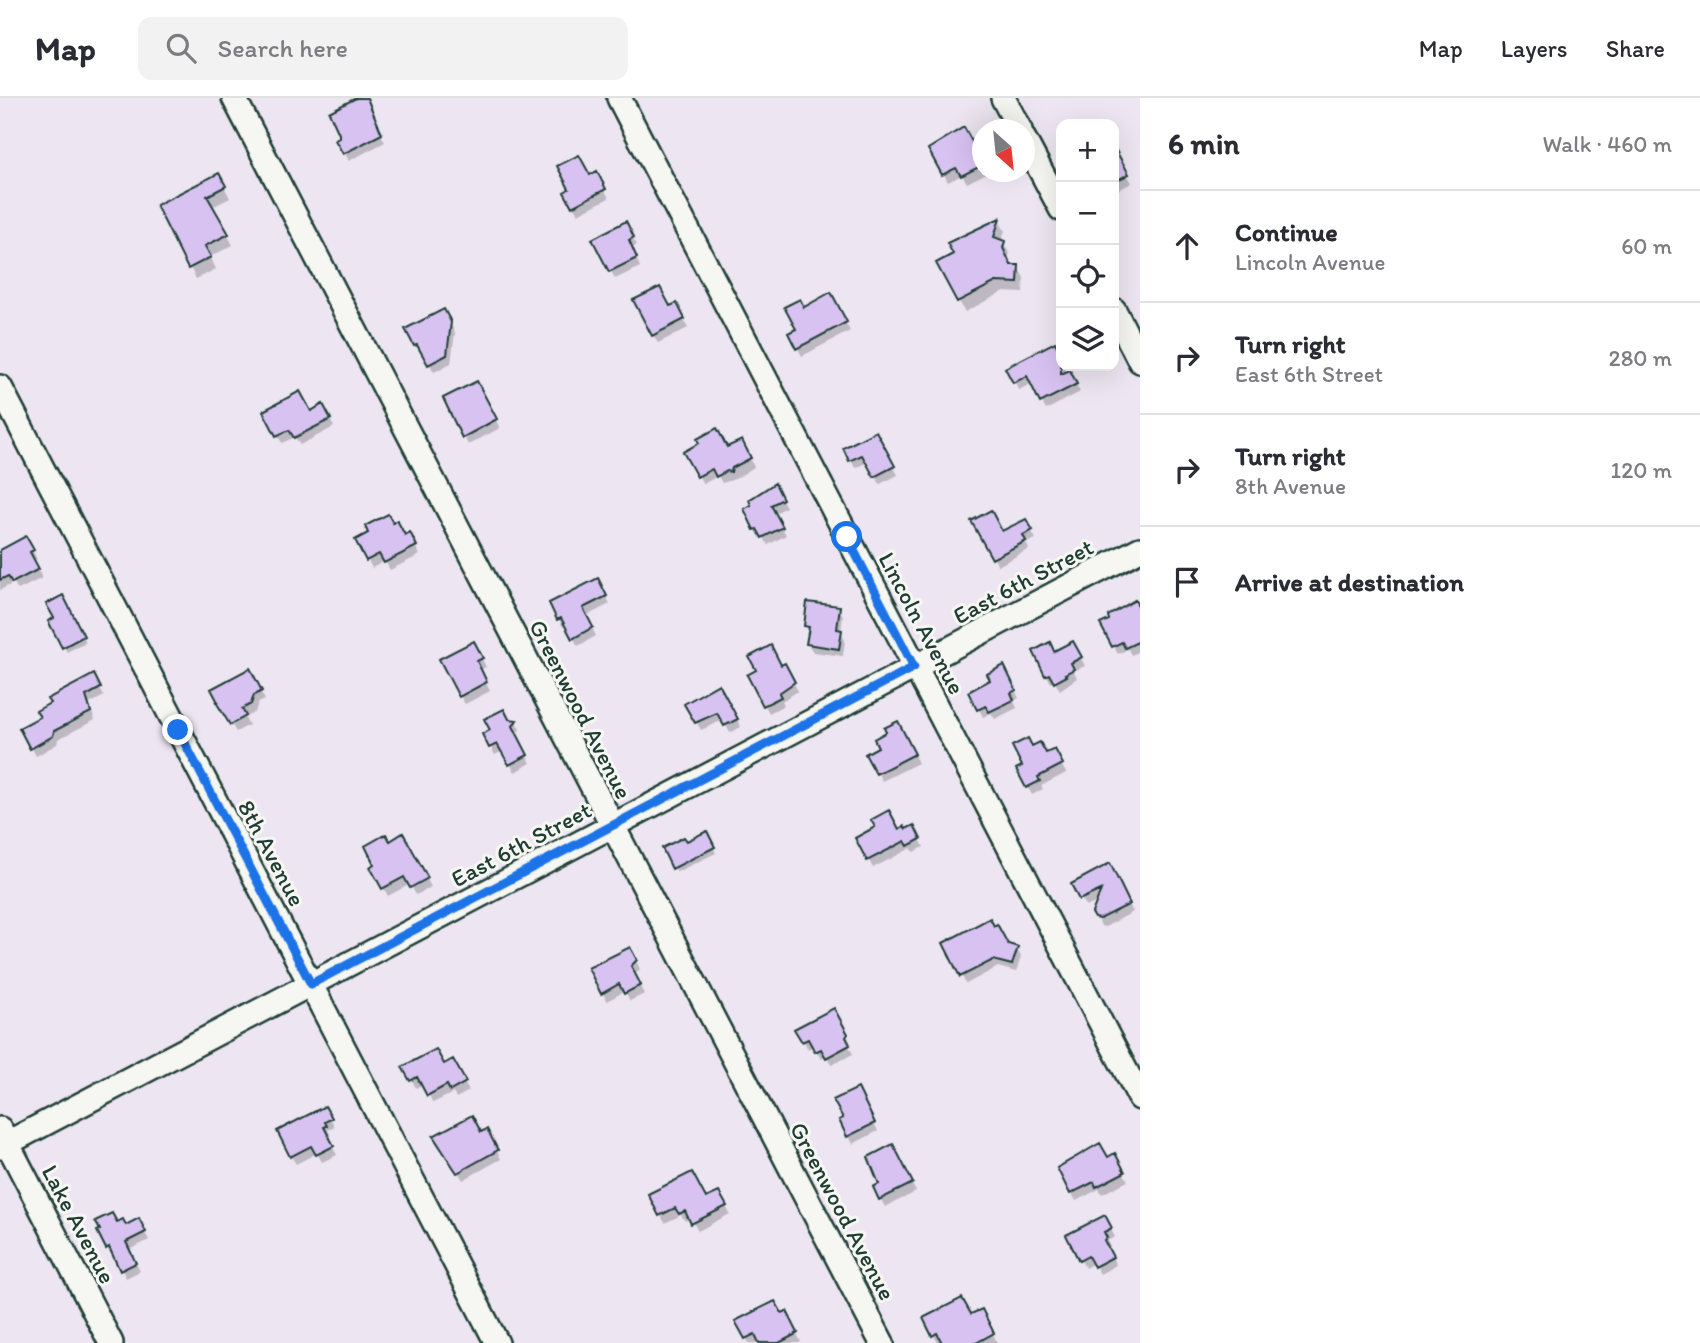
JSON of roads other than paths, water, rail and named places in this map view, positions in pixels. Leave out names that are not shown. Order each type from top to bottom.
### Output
[{"type":"street","name":"Greenwood Avenue","points":[[234,98],[882,1343]]},
{"type":"street","name":"Lincoln Avenue","points":[[619,98],[1140,1098]]},
{"type":"street","points":[[1003,98],[1014,119]]},
{"type":"street","points":[[1035,160],[1056,200]]},
{"type":"street","points":[[1119,320],[1140,361]]},
{"type":"street","name":"8th Avenue","points":[[0,387],[497,1343]]},
{"type":"street","name":"East 6th Street","points":[[2,1140],[311,984],[1140,549]]},
{"type":"street","name":"Lake Avenue","points":[[2,1140],[111,1343]]}]
